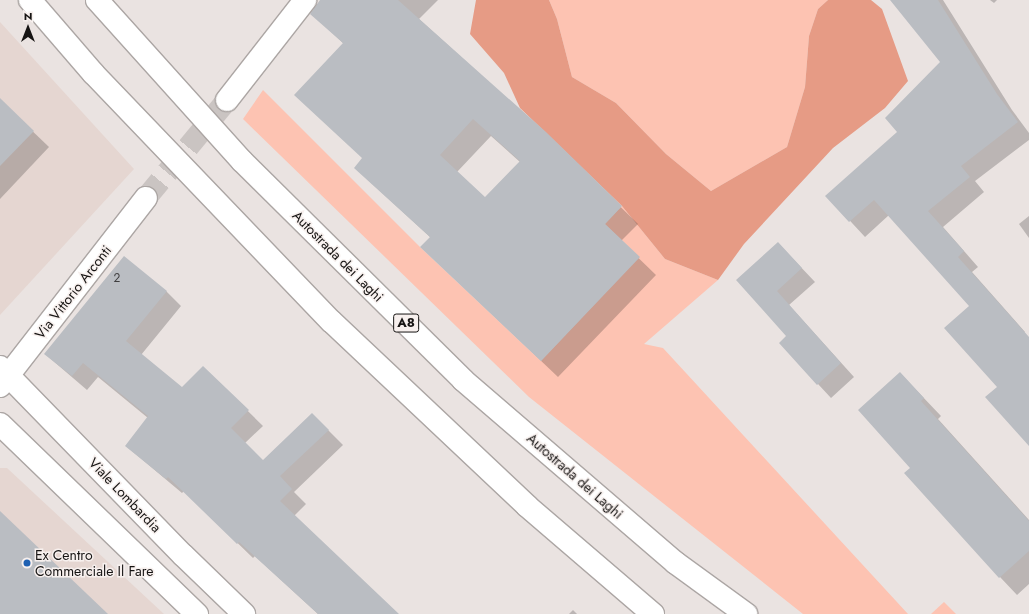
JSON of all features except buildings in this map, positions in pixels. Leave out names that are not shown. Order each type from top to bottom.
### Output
[{"type":"main road","points":[[30,0],[93,73],[331,321],[527,506],[653,614]]},
{"type":"main road","name":"Autostrada dei Laghi","points":[[97,0],[242,161],[463,380],[676,563],[746,614]]},
{"type":"main road","points":[[227,100],[305,0]]},
{"type":"main road","name":"Via Vittorio Arconti","points":[[3,376],[146,198]]},
{"type":"main road","name":"Viale Lombardia","points":[[3,376],[244,614]]},
{"type":"main road","points":[[0,424],[197,614]]},
{"type":"shaded area","points":[[476,0],[549,0],[557,19],[572,77],[616,103],[666,154],[711,191],[787,147],[805,87],[809,36],[818,9],[828,0],[871,0],[882,9],[908,81],[885,108],[833,148],[744,244],[718,280],[665,259],[622,206],[520,108],[504,73],[470,34]]},
{"type":"shaded area","points":[[549,0],[828,0],[818,9],[809,36],[805,87],[787,147],[711,191],[666,154],[616,103],[572,77],[557,19]]},
{"type":"shaded area","points":[[0,22],[134,169],[0,315]]},
{"type":"shaded area","points":[[263,90],[420,247],[541,361],[639,257],[605,224],[622,206],[665,259],[718,280],[644,344],[663,348],[908,614],[803,614],[529,397],[243,119]]},
{"type":"shaded area","points":[[0,468],[7,468],[164,614],[0,614]]},
{"type":"shaded area","points":[[944,602],[956,614],[931,614]]},
{"type":"tunnel","points":[[146,198],[227,100]]},
{"type":"place","name":"Ex Centro Commerciale Il Fare","points":[[27,563]]}]
